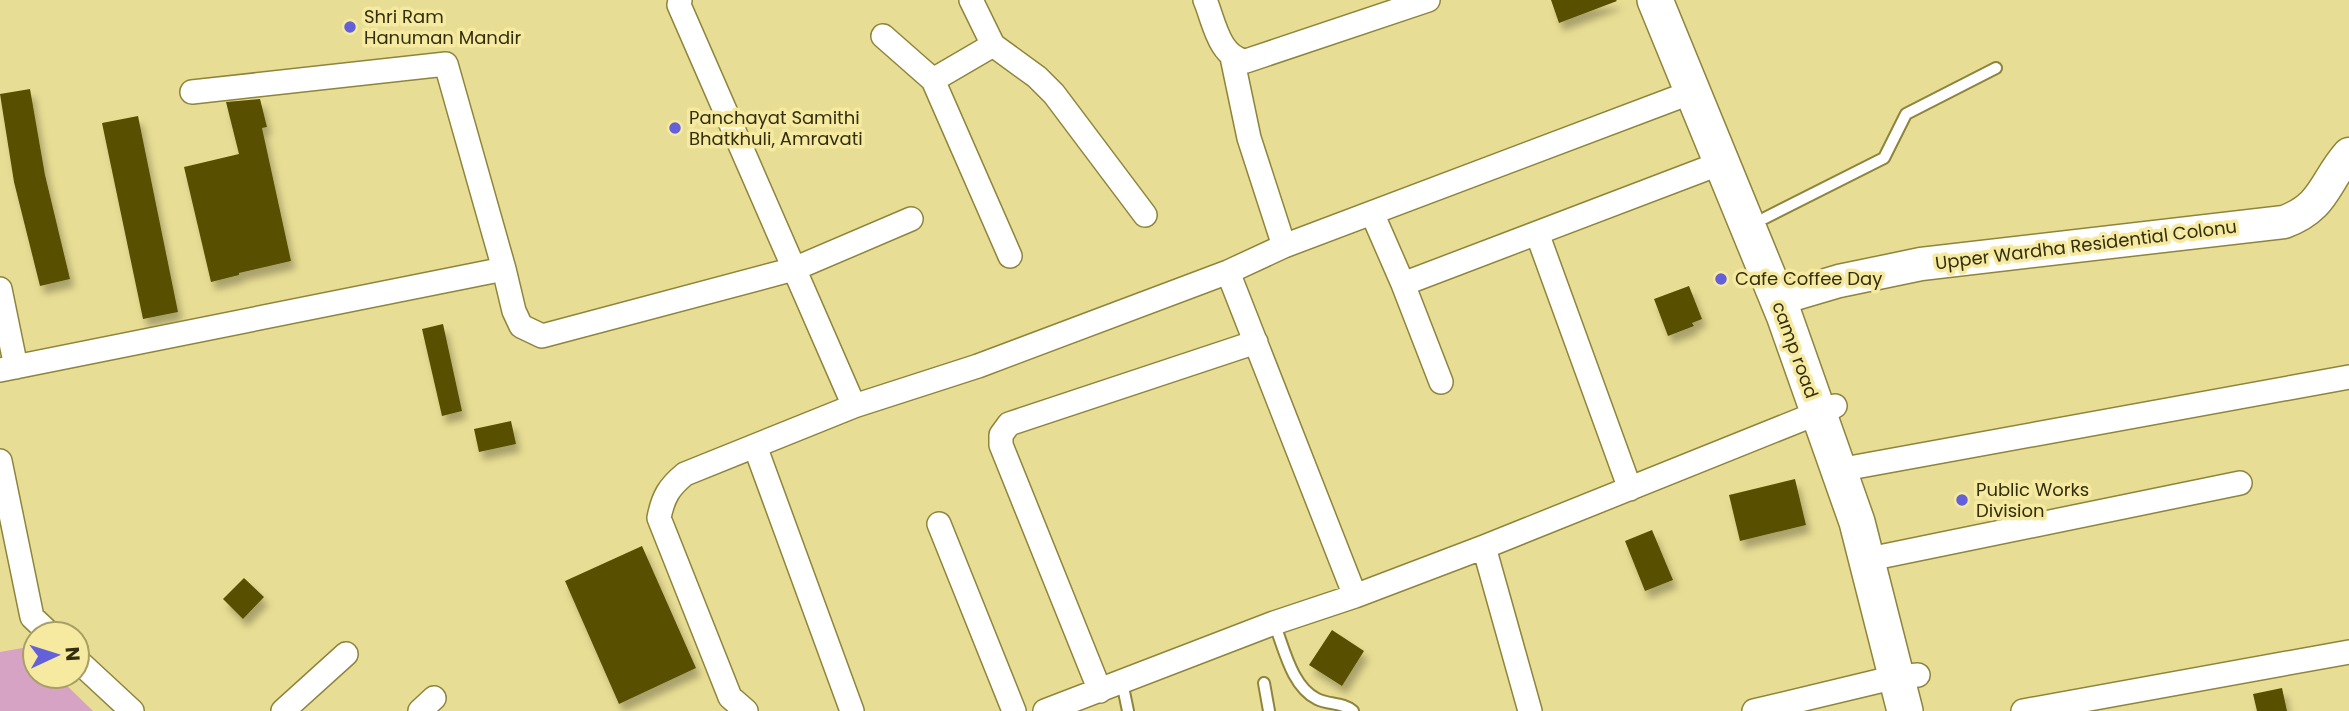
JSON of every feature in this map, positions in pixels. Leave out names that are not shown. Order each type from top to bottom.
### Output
[{"type":"main road","name":"camp road","points":[[1655,0],[1784,315],[1856,467],[1884,556],[1907,676],[1905,711]]},
{"type":"main road","name":"camp road","points":[[1679,0],[1795,294],[1857,522],[1907,676],[1928,711]]},
{"type":"street","points":[[680,0],[678,5],[854,406]]},
{"type":"street","points":[[971,0],[993,45],[1037,77],[1054,94],[1145,215]]},
{"type":"street","points":[[1205,0],[1225,50],[1232,57],[1246,61],[1428,0]]},
{"type":"street","points":[[883,36],[933,80],[1010,256]]},
{"type":"street","points":[[933,80],[993,45]]},
{"type":"street","points":[[1232,57],[1250,138],[1284,246]]},
{"type":"street","points":[[192,92],[446,64],[514,312],[522,326],[542,336],[794,269],[911,219]]},
{"type":"street","points":[[731,706],[660,517],[663,500],[669,488],[685,474],[854,406],[978,366],[1228,272],[1284,246],[1692,92]]},
{"type":"street","name":"Upper Wardha Residential Colonu","points":[[1795,294],[1839,281],[1921,264],[2284,222],[2309,209],[2321,197],[2349,154]]},
{"type":"street","points":[[1403,284],[1721,163]]},
{"type":"street","points":[[1372,213],[1441,382]]},
{"type":"street","points":[[1537,233],[1630,489]]},
{"type":"street","points":[[0,289],[8,369],[504,269]]},
{"type":"street","points":[[1228,272],[1355,596]]},
{"type":"street","points":[[1100,691],[1001,445],[1001,435],[1009,424],[1256,342]]},
{"type":"street","points":[[1856,467],[2349,377]]},
{"type":"street","points":[[1045,711],[1484,547],[1827,410]]},
{"type":"street","points":[[755,446],[852,711]]},
{"type":"street","points":[[0,461],[32,617],[35,620]]},
{"type":"street","points":[[1884,556],[2240,483]]},
{"type":"street","points":[[939,524],[1014,711]]},
{"type":"street","points":[[1484,547],[1530,711]]},
{"type":"street","points":[[2023,711],[2349,652]]},
{"type":"street","points":[[283,711],[346,654]]},
{"type":"street","points":[[91,673],[132,711]]},
{"type":"street","points":[[1754,711],[1907,676]]},
{"type":"lane","points":[[1765,218],[1884,158],[1906,114],[1996,68]]},
{"type":"lane","points":[[1275,623],[1297,679],[1306,690],[1317,699],[1348,706],[1353,711]]},
{"type":"lane","points":[[1122,682],[1128,711]]},
{"type":"lane","points":[[1264,683],[1269,711]]},
{"type":"shaded area","points":[[21,648],[21,690],[71,690],[93,711],[0,711],[0,652]]},
{"type":"building","points":[[1551,0],[1616,0],[1617,1],[1559,23]]},
{"type":"building","points":[[30,89],[45,175],[70,279],[40,286],[14,182],[0,94]]},
{"type":"building","points":[[260,99],[267,127],[262,128],[291,261],[211,282],[184,167],[239,154],[226,102]]},
{"type":"building","points":[[138,116],[178,312],[143,319],[102,123]]},
{"type":"building","points":[[1689,286],[1702,319],[1692,323],[1694,326],[1668,336],[1654,299]]},
{"type":"building","points":[[443,324],[462,411],[442,416],[422,329]]},
{"type":"building","points":[[511,421],[516,444],[479,452],[474,429]]},
{"type":"building","points":[[1795,479],[1806,525],[1740,541],[1729,495]]},
{"type":"building","points":[[1652,530],[1673,580],[1645,591],[1625,541]]},
{"type":"building","points":[[642,546],[696,668],[619,704],[565,581]]},
{"type":"building","points":[[244,578],[264,597],[243,619],[223,599]]},
{"type":"building","points":[[1332,630],[1364,651],[1342,686],[1309,665]]},
{"type":"building","points":[[2282,688],[2287,711],[2257,711],[2253,694]]},
{"type":"place","name":"Shri Ram Hanuman Mandir","points":[[350,27]]},
{"type":"place","name":"Panchayat Samithi Bhatkhuli, Amravati","points":[[675,128]]},
{"type":"place","name":"Cafe Coffee Day","points":[[1721,279]]},
{"type":"place","name":"Public Works Division","points":[[1962,500]]}]
